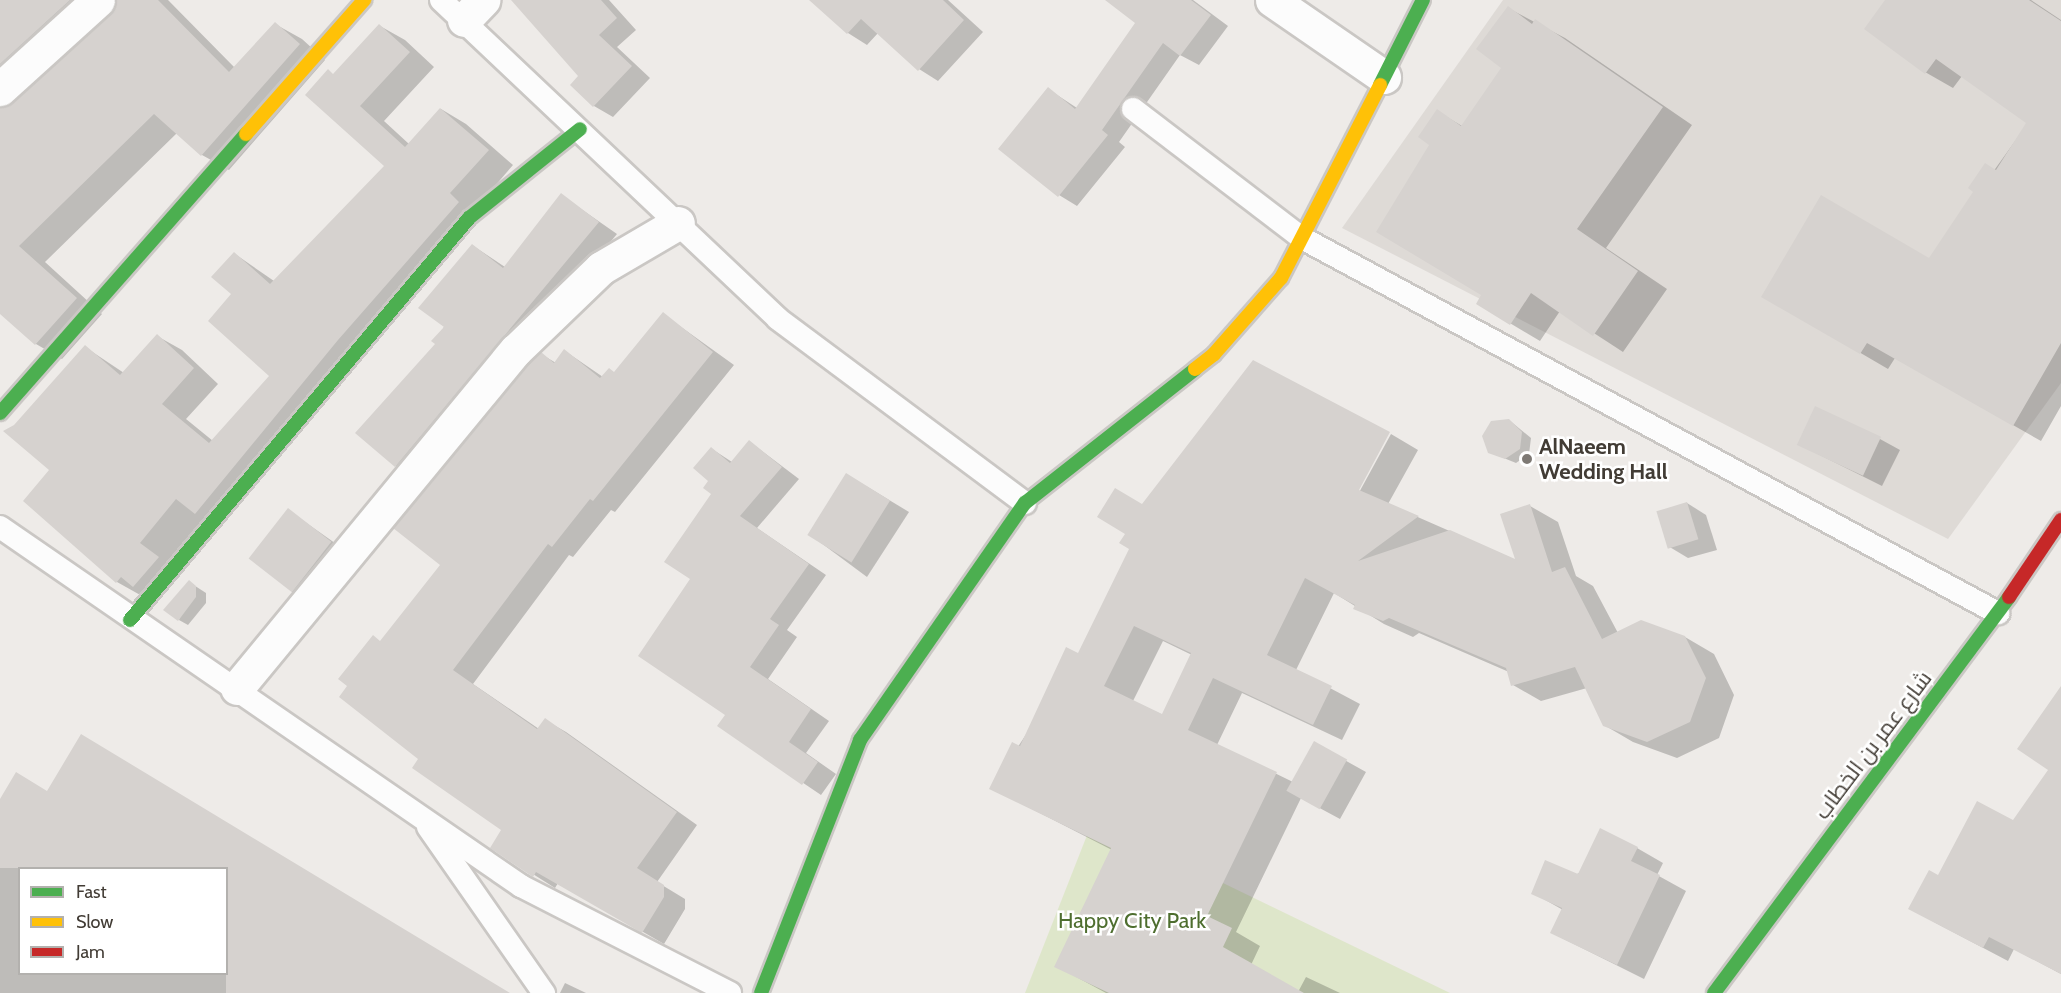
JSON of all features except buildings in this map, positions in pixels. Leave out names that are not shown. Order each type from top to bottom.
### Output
[{"type":"street","points":[[0,89],[98,0]]},
{"type":"street","points":[[0,413],[364,0]]},
{"type":"street","points":[[1272,0],[1384,77]]},
{"type":"street","points":[[761,993],[860,740],[1025,503],[1214,354],[1281,278],[1423,0]]},
{"type":"street","points":[[130,620],[469,218],[580,129]]},
{"type":"street","points":[[237,688],[516,350],[601,268],[678,223]]},
{"type":"street","name":"شارع عمر بن الخطاب","points":[[1714,993],[1998,613],[2061,520]]},
{"type":"lane","points":[[463,7],[580,129],[778,319],[1025,503]]},
{"type":"lane","points":[[1133,109],[1302,238],[1998,613]]},
{"type":"lane","points":[[0,527],[130,620],[237,688],[520,886],[730,993]]},
{"type":"lane","points":[[419,814],[544,993]]},
{"type":"shaded area","points":[[1503,0],[2061,0],[2061,383],[1948,539],[1342,228]]},
{"type":"green space","name":"Happy City Park","points":[[1093,820],[1450,993],[1025,993]]},
{"type":"traffic: fast","points":[[1380,85],[1423,0]]},
{"type":"traffic: fast","points":[[130,620],[469,218],[580,129]]},
{"type":"traffic: fast","points":[[0,413],[246,134]]},
{"type":"traffic: fast","points":[[761,993],[860,740],[1025,503],[1195,369]]},
{"type":"traffic: fast","points":[[1714,993],[2009,597]]},
{"type":"traffic: slow","points":[[246,134],[364,0]]},
{"type":"traffic: slow","points":[[1195,369],[1214,354],[1281,278],[1380,85]]},
{"type":"traffic: jam","points":[[2009,597],[2061,520]]},
{"type":"place","name":"AlNaeem Wedding Hall","points":[[1527,459]]}]
